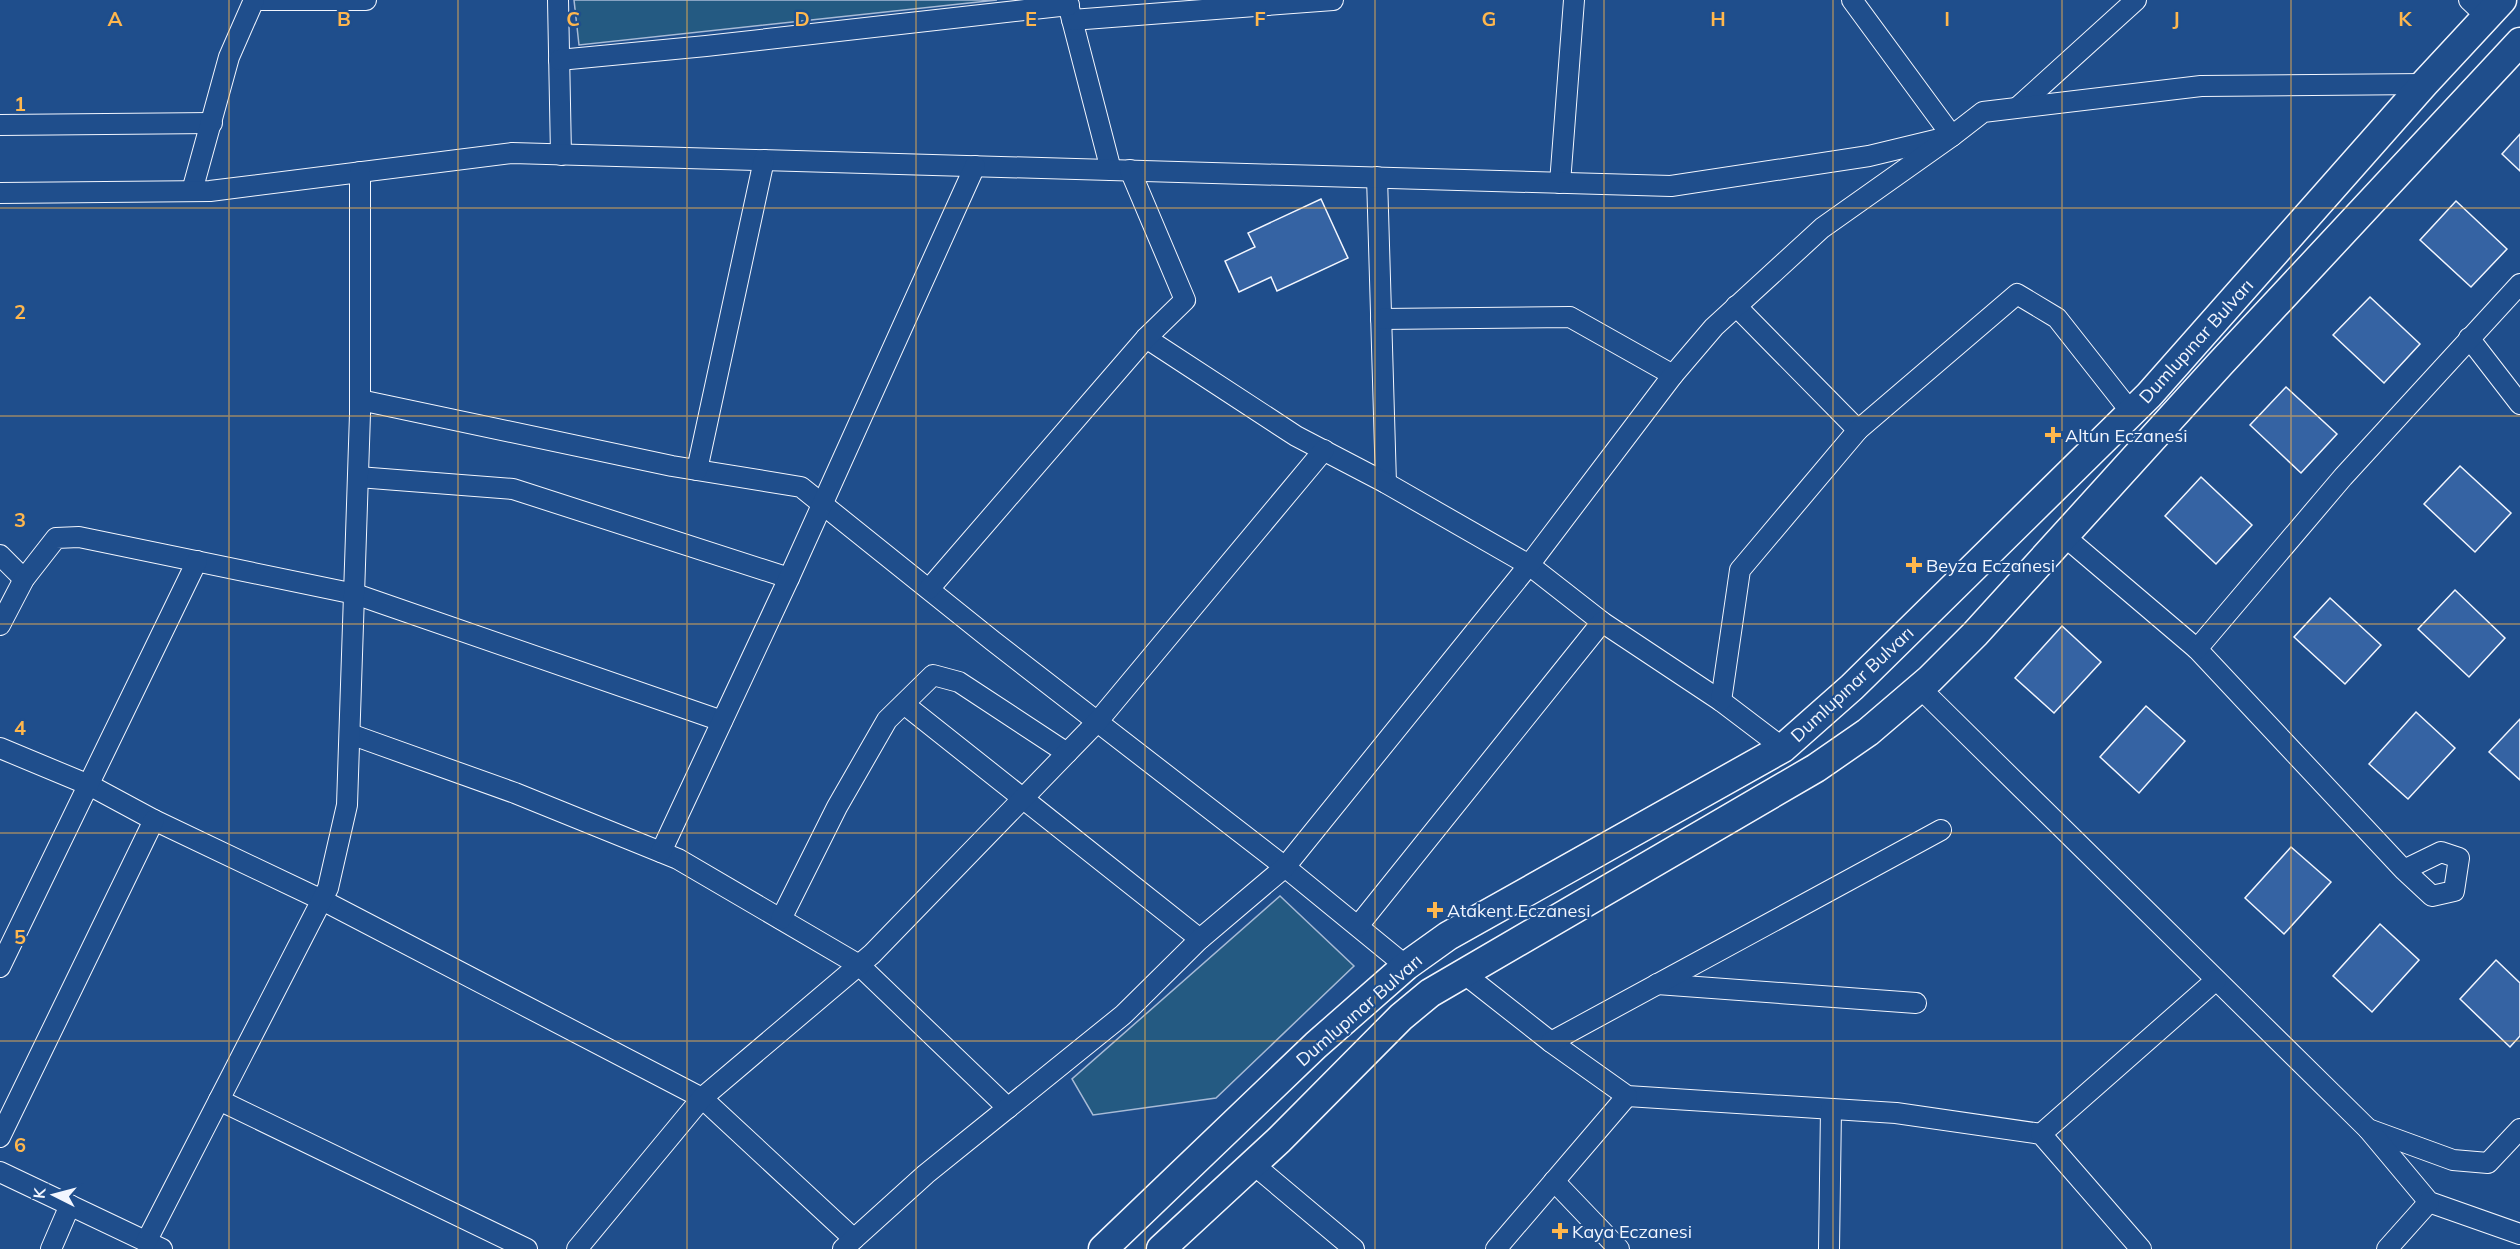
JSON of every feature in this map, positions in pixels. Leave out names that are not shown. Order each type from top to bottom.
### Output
[{"type":"main road","name":"Dumlupınar Bulvarı","points":[[1103,1249],[1316,1045],[1406,966],[1448,936],[1783,748],[1852,687],[2157,386],[2424,84],[2486,5]]},
{"type":"main road","name":"Dumlupınar Bulvarı","points":[[1161,1249],[1253,1164],[1401,1017],[1430,993],[1462,972],[1715,829],[1816,768],[1868,732],[1930,679],[1976,634],[2220,364],[2520,42]]},
{"type":"street","points":[[192,191],[229,57],[254,0]]},
{"type":"street","points":[[261,0],[305,2],[366,0]]},
{"type":"street","points":[[558,0],[561,155]]},
{"type":"street","points":[[559,60],[1070,9],[1333,0]]},
{"type":"street","points":[[1560,183],[1574,0]]},
{"type":"street","points":[[1852,0],[1952,136]]},
{"type":"street","points":[[2018,107],[2136,0]]},
{"type":"street","points":[[929,589],[1146,338],[1185,300],[1120,170],[1070,9]]},
{"type":"street","points":[[0,748],[89,785],[154,820],[322,900],[702,1098],[848,1244],[926,1174],[1124,1015],[1200,939],[1285,867],[1529,565],[1673,375],[1714,327],[1822,228],[1983,112],[2201,86],[2424,84]]},
{"type":"street","points":[[0,125],[212,123]]},
{"type":"street","points":[[0,193],[210,191],[512,153],[1671,186],[1869,156],[1952,136]]},
{"type":"street","points":[[697,470],[764,160]]},
{"type":"street","points":[[661,852],[823,504],[975,165]]},
{"type":"street","points":[[0,1172],[154,1245],[219,1100],[328,888],[347,805],[360,400],[360,172]]},
{"type":"street","points":[[1377,177],[1386,483]]},
{"type":"street","points":[[2197,649],[2343,477],[2520,284]]},
{"type":"street","points":[[1721,701],[1740,570],[1858,430],[2018,294],[2057,318],[2131,412]]},
{"type":"street","points":[[1736,306],[1858,430]]},
{"type":"street","points":[[1381,319],[1570,317],[1673,375]]},
{"type":"street","points":[[1146,338],[1296,436],[1386,483],[1529,565],[1602,622],[1721,701],[1783,748]]},
{"type":"street","points":[[2469,338],[2520,404]]},
{"type":"street","points":[[360,400],[697,470],[801,486],[993,641],[1285,867],[1406,966]]},
{"type":"street","points":[[577,1249],[702,1098],[859,965],[1098,721],[1324,450]]},
{"type":"street","points":[[358,477],[513,489],[789,578]]},
{"type":"street","points":[[2064,536],[2197,649],[2404,870]]},
{"type":"street","points":[[0,625],[24,579],[56,538],[79,537],[355,594],[722,721]]},
{"type":"street","points":[[0,555],[24,579]]},
{"type":"street","points":[[0,967],[197,561]]},
{"type":"street","points":[[1358,926],[1602,622]]},
{"type":"street","points":[[781,919],[837,807],[887,720],[933,675],[959,682],[1067,753]]},
{"type":"street","points":[[1919,687],[2368,1129],[2428,1203],[2520,1234]]},
{"type":"street","points":[[904,704],[1200,939]]},
{"type":"street","points":[[350,734],[515,793],[678,859],[859,965],[1008,1108]]},
{"type":"street","points":[[0,1137],[154,820]]},
{"type":"street","points":[[1551,1042],[1941,830]]},
{"type":"street","points":[[1462,972],[1551,1042],[1627,1096],[1896,1113],[2041,1134],[2133,1246]]},
{"type":"street","points":[[2041,1134],[2216,981]]},
{"type":"street","points":[[1657,984],[1916,1003]]},
{"type":"street","points":[[1496,1249],[1627,1096]]},
{"type":"street","points":[[219,1100],[527,1249]]},
{"type":"street","points":[[1829,1249],[1831,1109]]},
{"type":"street","points":[[2368,1129],[2453,1160],[2488,1163],[2520,1129]]},
{"type":"street","points":[[1253,1164],[1354,1249]]},
{"type":"street","points":[[1554,1181],[1619,1249]]},
{"type":"street","points":[[2388,1249],[2428,1203]]},
{"type":"street","points":[[51,1249],[70,1205]]},
{"type":"shaded area","points":[[574,0],[997,0],[579,45]]},
{"type":"shaded area","points":[[1280,896],[1354,966],[1216,1098],[1093,1115],[1072,1079]]},
{"type":"building","points":[[2520,134],[2520,171],[2502,154]]},
{"type":"building","points":[[1321,199],[1348,258],[1277,291],[1271,277],[1239,292],[1225,261],[1255,247],[1248,233]]},
{"type":"building","points":[[2456,201],[2507,249],[2471,287],[2420,240]]},
{"type":"building","points":[[2370,297],[2420,344],[2384,383],[2333,335]]},
{"type":"building","points":[[2286,387],[2337,434],[2301,473],[2250,425]]},
{"type":"building","points":[[2460,466],[2511,513],[2475,552],[2424,504]]},
{"type":"building","points":[[2201,477],[2252,525],[2216,564],[2165,516]]},
{"type":"building","points":[[2455,590],[2505,638],[2469,677],[2418,629]]},
{"type":"building","points":[[2330,598],[2381,645],[2345,684],[2294,637]]},
{"type":"building","points":[[2062,626],[2101,662],[2054,713],[2015,678]]},
{"type":"building","points":[[2146,706],[2185,741],[2139,793],[2100,757]]},
{"type":"building","points":[[2416,712],[2455,748],[2408,799],[2369,764]]},
{"type":"building","points":[[2520,719],[2520,780],[2489,752]]},
{"type":"building","points":[[2291,847],[2331,882],[2284,934],[2245,898]]},
{"type":"building","points":[[2380,924],[2419,960],[2372,1012],[2333,976]]},
{"type":"building","points":[[2496,960],[2520,983],[2520,1036],[2510,1047],[2460,999]]},
{"type":"place","name":"Altun Eczanesi","points":[[2053,435]]},
{"type":"place","name":"Beyza Eczanesi","points":[[1914,565]]},
{"type":"place","name":"Atakent Eczanesi","points":[[1435,910]]},
{"type":"place","name":"Kaya Eczanesi","points":[[1560,1231]]}]
